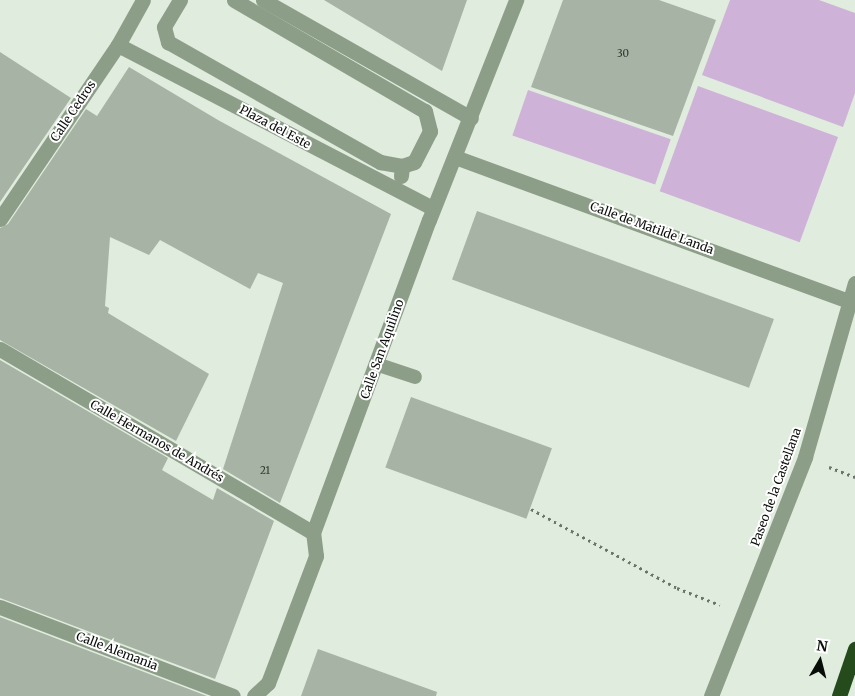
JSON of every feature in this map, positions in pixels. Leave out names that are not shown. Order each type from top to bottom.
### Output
[{"type":"highway","points":[[829,696],[854,653]]},
{"type":"highway","points":[[839,696],[854,653]]},
{"type":"street","name":"Calle Cedros","points":[[0,219],[118,45],[143,0]]},
{"type":"street","points":[[180,0],[164,27],[165,47],[380,162],[402,171],[414,162],[430,131],[425,111],[415,103],[234,0]]},
{"type":"street","points":[[263,0],[472,118]]},
{"type":"street","name":"Calle San Aquilino","points":[[254,696],[268,683],[316,556],[314,533],[433,208],[472,118],[516,0]]},
{"type":"street","name":"Plaza del Este","points":[[118,45],[433,208]]},
{"type":"street","name":"Calle de Matilde Landa","points":[[455,157],[849,301]]},
{"type":"street","name":"Paseo de la Castellana","points":[[711,696],[806,457],[855,283]]},
{"type":"street","name":"Calle Hermanos de Andrés","points":[[0,349],[314,533]]},
{"type":"street","name":"Calle Alemania","points":[[0,607],[233,696]]},
{"type":"lane","points":[[376,364],[415,377]]},
{"type":"path","points":[[530,509],[677,588],[744,614]]},
{"type":"shaded area","points":[[730,0],[819,0],[855,13],[855,93],[843,127],[702,75]]},
{"type":"shaded area","points":[[698,86],[838,137],[800,242],[660,191]]},
{"type":"shaded area","points":[[528,90],[671,139],[655,185],[512,135]]},
{"type":"building","points":[[324,0],[467,0],[442,71]]},
{"type":"building","points":[[563,0],[659,0],[716,20],[673,136],[531,87]]},
{"type":"building","points":[[0,52],[71,98],[0,202]]},
{"type":"building","points":[[129,67],[218,120],[391,214],[280,503],[223,469],[283,283],[258,273],[250,289],[160,240],[149,255],[110,237],[105,306],[109,308],[108,313],[209,374],[176,441],[0,340],[0,228],[8,224],[86,109],[97,116]]},
{"type":"building","points":[[477,211],[774,319],[749,388],[452,280]]},
{"type":"building","points":[[0,360],[168,458],[162,470],[213,500],[217,488],[274,521],[215,679],[0,598]]},
{"type":"building","points":[[411,397],[552,448],[526,519],[385,467]]},
{"type":"building","points":[[0,617],[207,696],[0,696]]},
{"type":"building","points":[[318,649],[437,692],[436,696],[301,696]]}]
